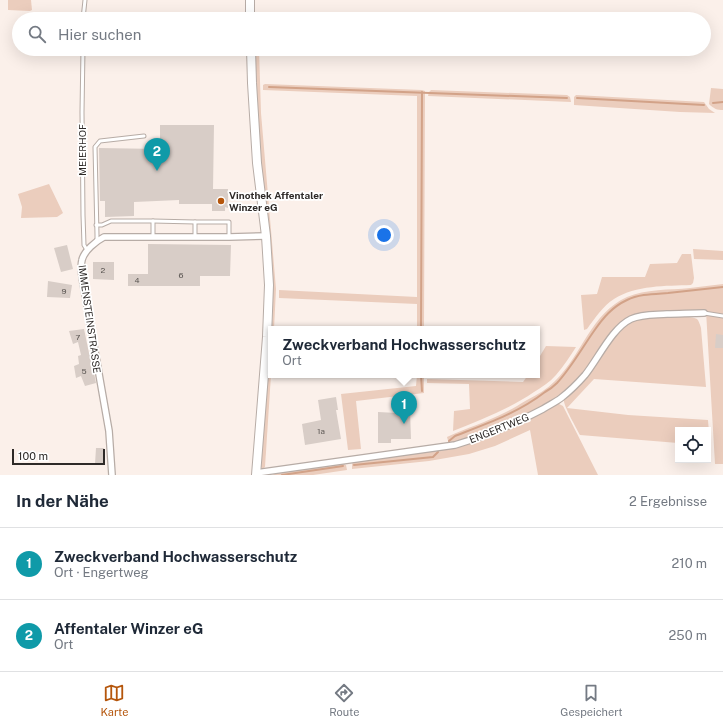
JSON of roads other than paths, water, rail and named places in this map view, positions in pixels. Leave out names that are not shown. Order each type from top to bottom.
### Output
[{"type":"main road","points":[[250,0],[250,12]]},
{"type":"main road","points":[[251,56],[257,157],[266,236],[269,285],[256,474]]},
{"type":"street","points":[[98,240],[104,237],[266,236]]},
{"type":"street","name":"IMMENSTEINSTRASSE","points":[[98,240],[87,250],[82,259],[81,267],[109,431],[112,475]]},
{"type":"street","name":"ENGERTWEG","points":[[256,474],[455,445],[474,439],[533,414],[560,399],[585,375],[613,334],[631,319],[651,315],[704,313]]},
{"type":"lane","points":[[84,12],[85,0]]},
{"type":"lane","name":"MEIERHOF","points":[[83,56],[83,215],[84,245],[87,250]]},
{"type":"lane","points":[[98,240],[96,225],[95,147],[100,141],[144,136]]},
{"type":"lane","points":[[96,225],[102,225],[111,221],[229,222],[229,237]]},
{"type":"lane","points":[[153,221],[153,237]]},
{"type":"lane","points":[[195,237],[196,222]]},
{"type":"lane","points":[[704,313],[723,316]]},
{"type":"waterway","points":[[269,87],[567,98]]},
{"type":"waterway","points":[[421,326],[422,92]]},
{"type":"waterway","points":[[577,98],[704,105]]},
{"type":"waterway","points":[[713,103],[723,102]]},
{"type":"waterway","points":[[449,441],[455,436],[513,412],[552,387],[567,371],[608,313],[622,303],[642,295],[723,287]]},
{"type":"waterway","points":[[421,378],[422,391]]},
{"type":"waterway","points":[[354,465],[433,457],[438,452]]},
{"type":"waterway","points":[[282,475],[343,466]]},
{"type":"place","name":"Affentaler Winzer eG","points":[[157,171]]},
{"type":"place","name":"Vinothek Affentaler Winzer eG","points":[[221,201]]},
{"type":"place","name":"Zweckverband Hochwasserschutz","points":[[404,424]]}]
